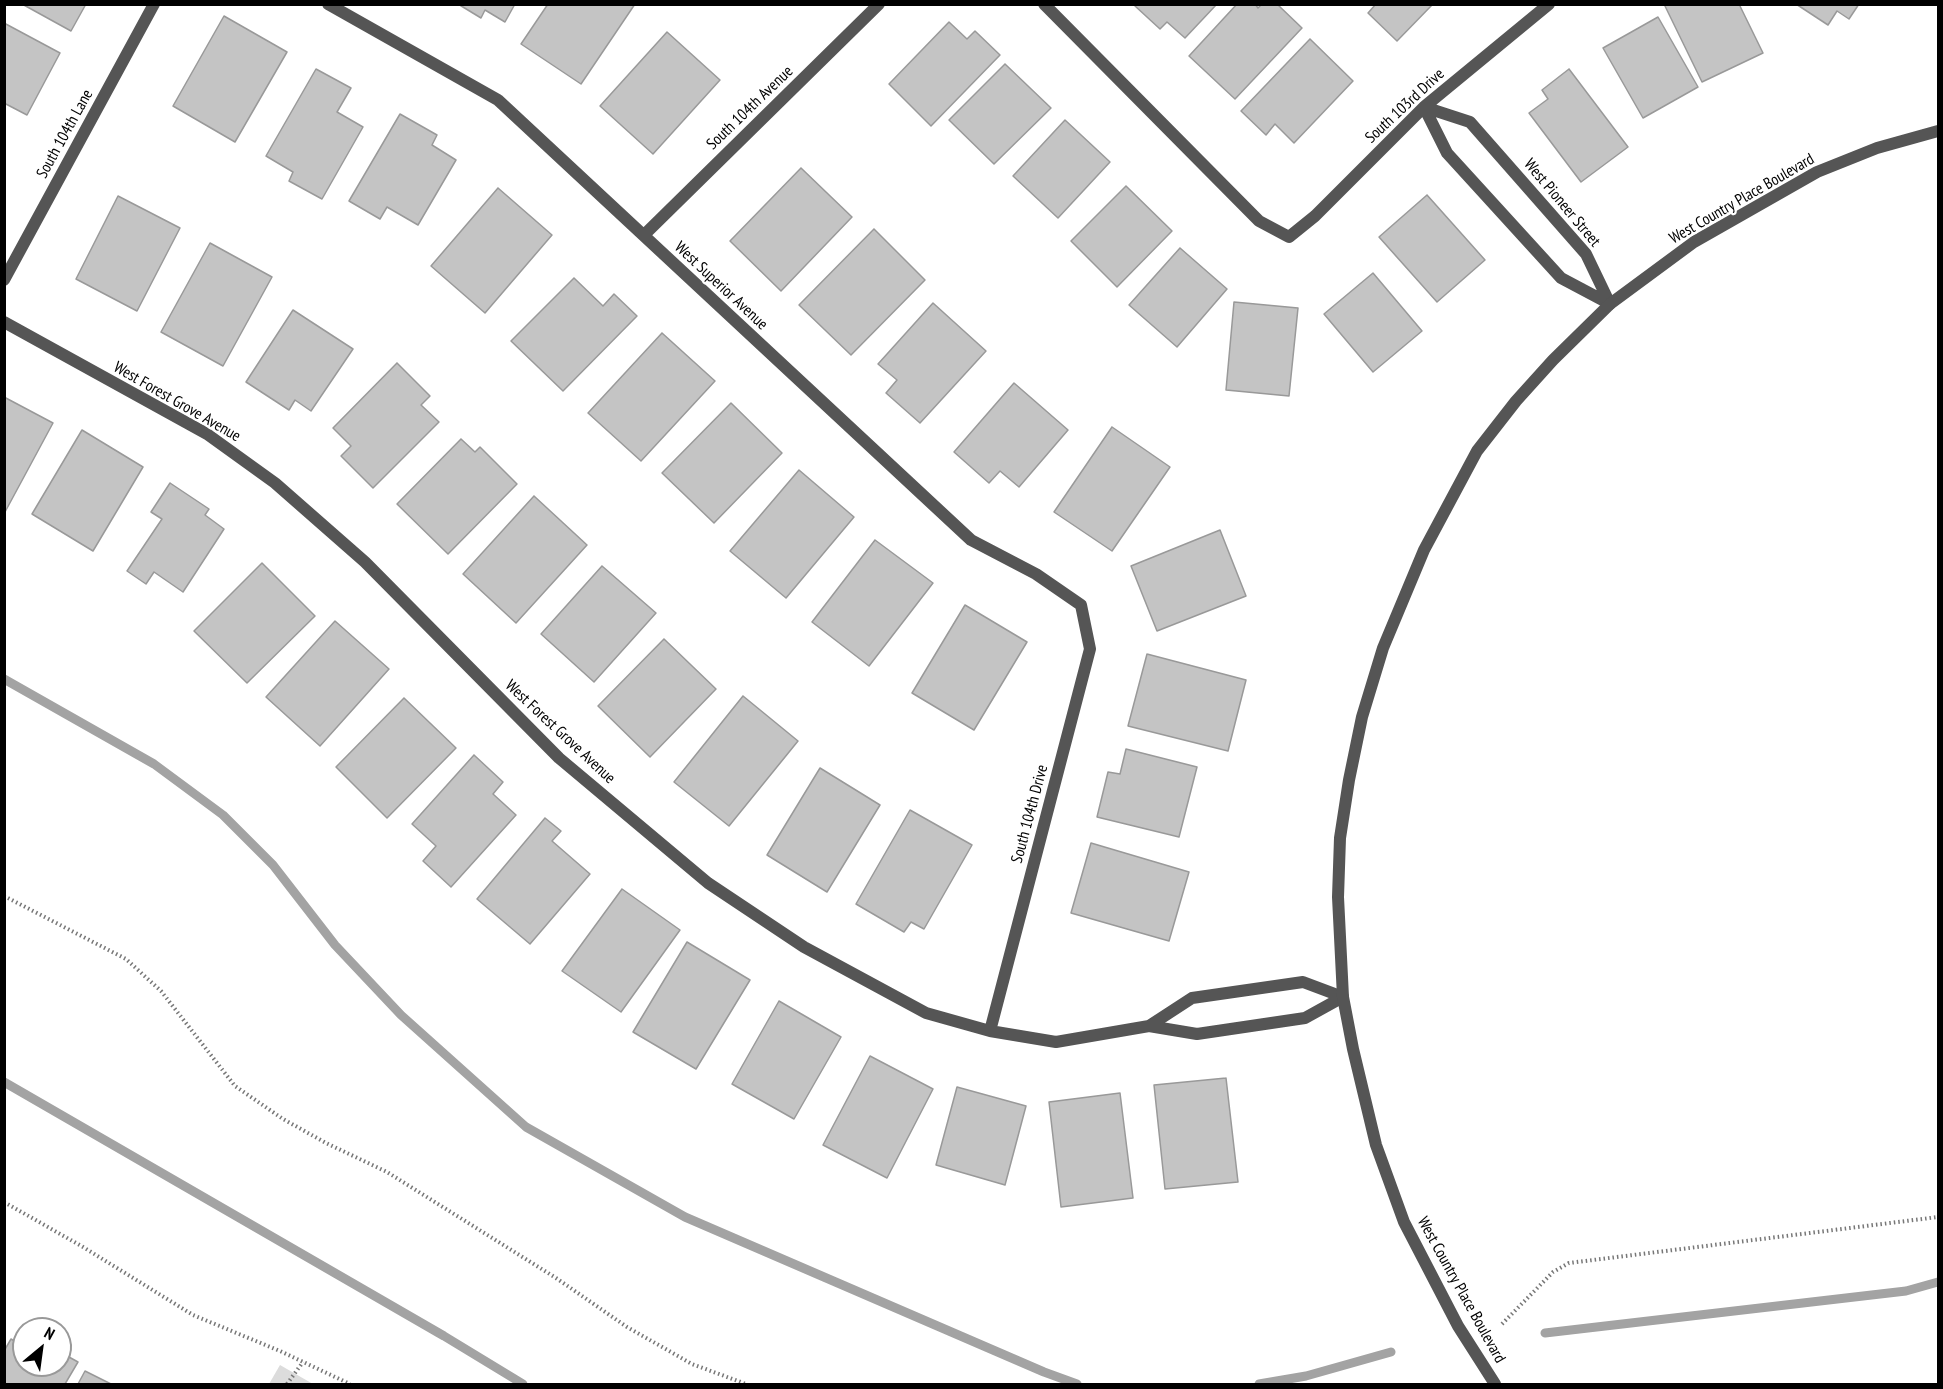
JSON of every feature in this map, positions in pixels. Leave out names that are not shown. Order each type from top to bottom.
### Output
[{"type":"street","name":"South 104th Lane","points":[[4,280],[154,4]]},
{"type":"street","name":"West Superior Avenue","points":[[328,4],[498,100],[971,540],[1036,574],[1081,605]]},
{"type":"street","name":"South 104th Avenue","points":[[644,235],[879,4]]},
{"type":"street","name":"South 103rd Drive","points":[[1044,4],[1259,221],[1289,237],[1315,216],[1424,106],[1549,4]]},
{"type":"street","name":"West Pioneer Street","points":[[1424,106],[1470,122],[1586,254],[1610,304]]},
{"type":"street","points":[[1424,106],[1447,153],[1561,278],[1610,304]]},
{"type":"street","name":"West Country Place Boulevard","points":[[1495,1384],[1458,1326],[1404,1222],[1376,1145],[1343,997],[1338,897],[1340,838],[1362,717],[1383,648],[1424,550],[1477,451],[1523,393],[1610,304],[1695,242],[1817,172],[1877,148],[1938,131]]},
{"type":"street","name":"West Forest Grove Avenue","points":[[4,322],[207,434],[275,483],[365,562],[559,758],[708,883],[804,947],[926,1013],[990,1030],[1056,1042],[1149,1026],[1197,1034],[1305,1018],[1343,997]]},
{"type":"street","name":"South 104th Drive","points":[[990,1030],[1090,649],[1081,605]]},
{"type":"street","name":"West Forest Grove Avenue","points":[[1149,1026],[1192,998],[1304,982],[1343,997]]},
{"type":"path","points":[[4,896],[126,959],[161,991],[235,1086],[283,1119],[326,1143],[387,1172],[502,1243],[636,1332],[692,1364],[746,1384]]},
{"type":"path","points":[[4,1202],[83,1247],[193,1315],[350,1384]]},
{"type":"path","points":[[1502,1324],[1553,1272],[1569,1263],[1938,1217]]},
{"type":"path","points":[[287,1384],[303,1362]]},
{"type":"shaded area","points":[[280,1365],[313,1384],[269,1384]]},
{"type":"building","points":[[22,4],[86,4],[71,31]]},
{"type":"building","points":[[458,4],[515,4],[505,22],[485,10],[481,18]]},
{"type":"building","points":[[548,4],[635,4],[581,84],[521,44]]},
{"type":"building","points":[[1136,4],[1217,4],[1185,38],[1167,22],[1160,29],[1135,6]]},
{"type":"building","points":[[1237,4],[1255,4],[1258,8],[1262,4],[1277,4],[1302,28],[1235,99],[1189,56]]},
{"type":"building","points":[[1376,4],[1433,4],[1397,41],[1368,13]]},
{"type":"building","points":[[1664,4],[1739,4],[1763,53],[1702,82]]},
{"type":"building","points":[[1796,4],[1859,4],[1849,19],[1837,11],[1828,25]]},
{"type":"building","points":[[224,16],[287,52],[235,142],[173,106]]},
{"type":"building","points":[[1658,17],[1698,87],[1643,118],[1603,48]]},
{"type":"building","points":[[949,22],[967,39],[975,31],[1000,55],[931,126],[889,84]]},
{"type":"building","points":[[4,23],[60,53],[27,115],[4,103]]},
{"type":"building","points":[[667,32],[720,80],[653,154],[600,106]]},
{"type":"building","points":[[1310,39],[1353,81],[1294,143],[1275,124],[1266,135],[1241,111]]},
{"type":"building","points":[[1005,64],[1051,108],[994,164],[949,120]]},
{"type":"building","points":[[316,69],[351,88],[337,112],[363,127],[322,199],[289,181],[293,172],[266,156]]},
{"type":"building","points":[[1569,69],[1628,147],[1581,182],[1529,113],[1548,99],[1542,90]]},
{"type":"building","points":[[400,114],[437,135],[432,145],[456,160],[418,225],[387,207],[380,219],[349,201]]},
{"type":"building","points":[[1065,120],[1110,162],[1058,218],[1013,176]]},
{"type":"building","points":[[801,168],[852,217],[781,291],[730,241]]},
{"type":"building","points":[[1126,186],[1172,231],[1117,287],[1071,241]]},
{"type":"building","points":[[498,188],[552,235],[485,313],[431,266]]},
{"type":"building","points":[[1427,195],[1485,260],[1437,302],[1379,237]]},
{"type":"building","points":[[118,196],[180,228],[137,311],[76,279]]},
{"type":"building","points":[[874,229],[925,280],[851,355],[799,305]]},
{"type":"building","points":[[210,243],[272,277],[223,366],[161,332]]},
{"type":"building","points":[[1180,248],[1227,289],[1177,347],[1129,305]]},
{"type":"building","points":[[1373,273],[1422,331],[1373,372],[1324,314]]},
{"type":"building","points":[[574,278],[603,306],[614,294],[637,316],[563,391],[511,341]]},
{"type":"building","points":[[1234,302],[1298,308],[1289,396],[1226,390]]},
{"type":"building","points":[[933,303],[986,351],[920,423],[886,393],[897,380],[878,364]]},
{"type":"building","points":[[293,310],[353,349],[311,411],[295,400],[289,410],[246,382]]},
{"type":"building","points":[[662,333],[715,381],[641,461],[588,413]]},
{"type":"building","points":[[397,363],[430,396],[421,405],[439,422],[373,488],[341,456],[351,446],[333,428]]},
{"type":"building","points":[[1014,383],[1068,430],[1019,487],[1000,471],[989,483],[954,452]]},
{"type":"building","points":[[4,397],[53,423],[5,512],[4,512]]},
{"type":"building","points":[[731,403],[782,453],[714,523],[662,473]]},
{"type":"building","points":[[1112,427],[1170,467],[1112,551],[1054,512]]},
{"type":"building","points":[[82,430],[143,467],[93,551],[32,514]]},
{"type":"building","points":[[461,439],[475,452],[480,447],[517,484],[448,554],[397,504]]},
{"type":"building","points":[[799,470],[854,517],[786,598],[730,551]]},
{"type":"building","points":[[170,483],[209,509],[205,515],[224,529],[183,592],[154,572],[146,584],[127,571],[162,519],[151,512]]},
{"type":"building","points":[[534,496],[587,545],[516,623],[463,574]]},
{"type":"building","points":[[1220,530],[1246,596],[1157,631],[1131,566]]},
{"type":"building","points":[[875,540],[933,583],[869,666],[812,622]]},
{"type":"building","points":[[262,563],[315,616],[247,683],[194,631]]},
{"type":"building","points":[[602,566],[656,613],[594,682],[541,634]]},
{"type":"building","points":[[965,605],[1027,642],[974,730],[912,693]]},
{"type":"building","points":[[335,621],[389,669],[320,746],[266,697]]},
{"type":"building","points":[[664,639],[716,689],[650,757],[598,706]]},
{"type":"building","points":[[1147,654],[1246,680],[1228,751],[1128,726]]},
{"type":"building","points":[[743,696],[798,741],[729,826],[674,782]]},
{"type":"building","points":[[404,698],[456,748],[387,818],[336,767]]},
{"type":"building","points":[[1126,749],[1197,767],[1179,837],[1097,817],[1108,772],[1120,774]]},
{"type":"building","points":[[474,755],[503,782],[493,794],[516,815],[451,887],[423,861],[436,846],[412,824]]},
{"type":"building","points":[[820,768],[880,805],[827,892],[767,855]]},
{"type":"building","points":[[910,810],[972,845],[924,929],[911,922],[904,932],[856,904]]},
{"type":"building","points":[[545,818],[561,831],[552,841],[590,874],[530,944],[477,899]]},
{"type":"building","points":[[1091,843],[1189,872],[1169,941],[1071,913]]},
{"type":"building","points":[[622,889],[680,930],[621,1012],[562,971]]},
{"type":"building","points":[[687,942],[750,980],[696,1069],[633,1032]]},
{"type":"building","points":[[779,1001],[841,1037],[794,1119],[732,1084]]},
{"type":"building","points":[[870,1056],[933,1089],[887,1178],[823,1145]]},
{"type":"building","points":[[1226,1078],[1238,1182],[1165,1189],[1154,1085]]},
{"type":"building","points":[[957,1087],[1026,1106],[1005,1185],[936,1165]]},
{"type":"building","points":[[1120,1093],[1133,1198],[1061,1207],[1049,1102]]},
{"type":"building","points":[[12,1340],[12,1377],[69,1377],[65,1384],[4,1384],[4,1351]]},
{"type":"building","points":[[72,1359],[78,1362],[72,1372]]},
{"type":"building","points":[[85,1371],[111,1384],[78,1384]]},
{"type":"waterway","points":[[4,679],[154,764],[223,815],[273,865],[335,945],[401,1015],[526,1127],[685,1217],[1044,1372],[1077,1384]]},
{"type":"waterway","points":[[4,1082],[523,1384]]},
{"type":"waterway","points":[[1545,1333],[1906,1291],[1938,1282]]},
{"type":"waterway","points":[[1259,1384],[1306,1376],[1391,1352]]}]
